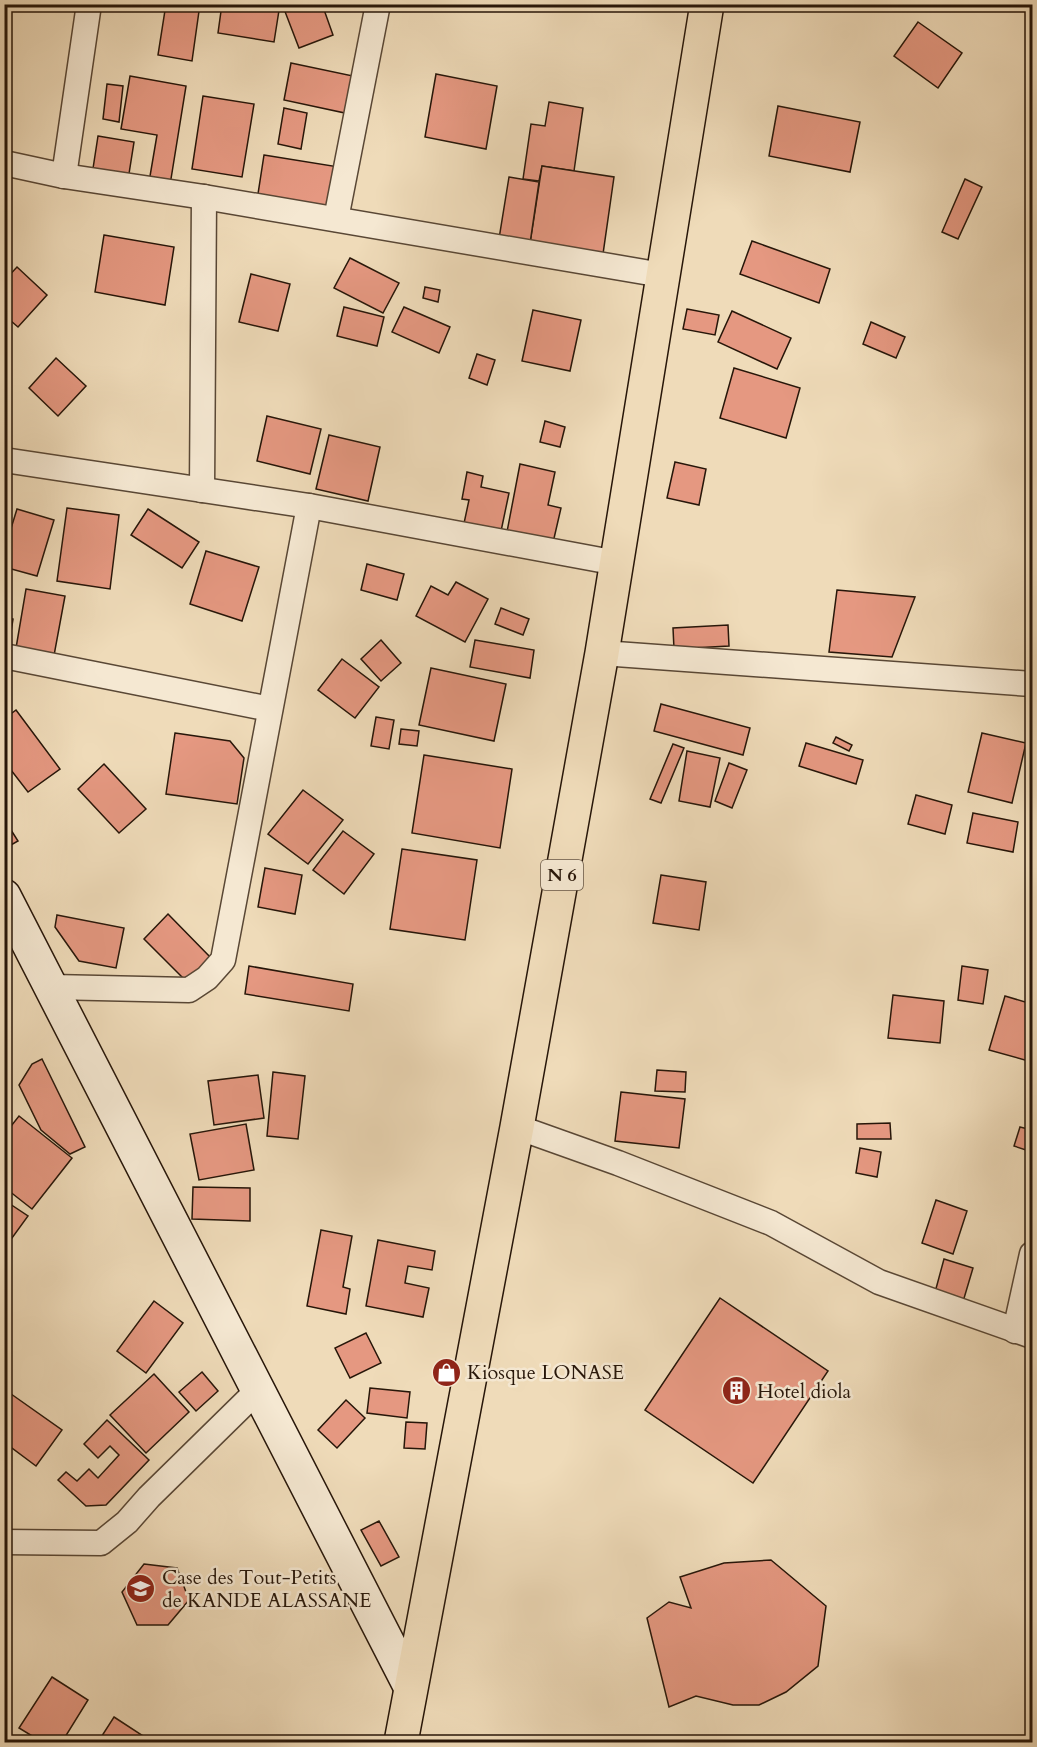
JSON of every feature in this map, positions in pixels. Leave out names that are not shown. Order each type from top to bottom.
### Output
[{"type":"main road","name":"N 6","points":[[401,1743],[517,1127],[602,653],[707,4]]},
{"type":"street","points":[[64,176],[89,4]]},
{"type":"street","points":[[336,219],[378,4]]},
{"type":"street","points":[[4,163],[64,176],[204,197],[662,275]]},
{"type":"street","points":[[202,490],[204,197]]},
{"type":"street","points":[[4,460],[309,506],[617,563]]},
{"type":"street","points":[[52,987],[189,990],[207,978],[223,960],[309,506]]},
{"type":"street","points":[[602,653],[1032,684]]},
{"type":"street","points":[[4,656],[270,709]]},
{"type":"street","points":[[4,896],[256,1391],[338,1543],[410,1686]]},
{"type":"street","points":[[517,1127],[618,1163],[771,1223],[879,1282],[1024,1334],[1032,1254]]},
{"type":"street","points":[[4,1542],[101,1543],[127,1522],[256,1391]]},
{"type":"building","points":[[166,4],[200,4],[192,61],[158,55]]},
{"type":"building","points":[[222,4],[280,4],[274,42],[218,33]]},
{"type":"building","points":[[295,4],[322,4],[333,35],[299,48],[284,9]]},
{"type":"building","points":[[918,22],[962,53],[938,88],[894,56]]},
{"type":"building","points":[[291,63],[353,76],[345,113],[284,100]]},
{"type":"building","points":[[436,74],[497,86],[486,149],[425,137]]},
{"type":"building","points":[[130,76],[186,86],[170,185],[149,182],[157,135],[121,129]]},
{"type":"building","points":[[107,84],[123,86],[119,122],[103,119]]},
{"type":"building","points":[[203,96],[254,104],[242,177],[192,169]]},
{"type":"building","points":[[549,102],[583,108],[574,171],[542,166],[539,181],[523,179],[531,124],[545,126]]},
{"type":"building","points":[[778,106],[860,122],[850,172],[769,156]]},
{"type":"building","points":[[284,108],[307,113],[301,149],[278,144]]},
{"type":"building","points":[[98,136],[134,142],[128,180],[92,175]]},
{"type":"building","points":[[264,155],[339,167],[333,207],[258,194]]},
{"type":"building","points":[[542,166],[614,177],[602,261],[529,250]]},
{"type":"building","points":[[509,177],[539,182],[529,250],[498,245]]},
{"type":"building","points":[[965,179],[982,187],[958,239],[942,232]]},
{"type":"building","points":[[104,235],[174,247],[165,305],[95,292]]},
{"type":"building","points":[[752,241],[830,269],[819,303],[740,274]]},
{"type":"building","points":[[350,258],[399,283],[383,313],[334,288]]},
{"type":"building","points":[[17,267],[47,295],[18,327],[4,315],[4,281]]},
{"type":"building","points":[[251,274],[290,284],[278,331],[239,322]]},
{"type":"building","points":[[425,287],[440,290],[438,302],[423,298]]},
{"type":"building","points":[[344,307],[384,317],[377,346],[337,336]]},
{"type":"building","points":[[404,307],[450,327],[439,353],[392,332]]},
{"type":"building","points":[[687,309],[719,315],[715,335],[683,329]]},
{"type":"building","points":[[533,310],[581,320],[570,371],[522,361]]},
{"type":"building","points":[[732,311],[791,338],[777,369],[718,342]]},
{"type":"building","points":[[871,322],[905,337],[896,358],[863,344]]},
{"type":"building","points":[[477,354],[495,360],[487,385],[469,378]]},
{"type":"building","points":[[56,358],[86,386],[58,416],[29,388]]},
{"type":"building","points":[[734,368],[800,388],[786,438],[720,418]]},
{"type":"building","points":[[267,416],[321,429],[310,474],[257,461]]},
{"type":"building","points":[[545,421],[565,427],[560,447],[540,442]]},
{"type":"building","points":[[329,435],[380,447],[368,501],[316,489]]},
{"type":"building","points":[[675,462],[706,469],[699,505],[667,498]]},
{"type":"building","points":[[520,464],[555,472],[548,505],[561,508],[552,547],[506,537]]},
{"type":"building","points":[[467,472],[483,476],[481,487],[509,493],[500,536],[463,528],[469,500],[462,499]]},
{"type":"building","points":[[67,508],[119,515],[110,589],[57,581]]},
{"type":"building","points":[[17,509],[54,520],[37,576],[4,567],[4,551]]},
{"type":"building","points":[[148,509],[199,542],[182,568],[131,535]]},
{"type":"building","points":[[206,551],[259,567],[242,621],[190,604]]},
{"type":"building","points":[[367,564],[404,574],[397,600],[361,590]]},
{"type":"building","points":[[456,582],[488,599],[465,642],[416,616],[431,586],[448,595]]},
{"type":"building","points":[[26,589],[65,596],[53,661],[15,654]]},
{"type":"building","points":[[837,590],[915,597],[892,657],[829,652]]},
{"type":"building","points":[[501,608],[529,619],[523,635],[495,624]]},
{"type":"building","points":[[4,617],[13,619],[9,645],[4,644]]},
{"type":"building","points":[[728,625],[729,646],[674,649],[673,628]]},
{"type":"building","points":[[381,640],[401,663],[381,681],[361,659]]},
{"type":"building","points":[[475,640],[534,650],[530,678],[470,667]]},
{"type":"building","points":[[342,659],[379,687],[355,718],[318,690]]},
{"type":"building","points":[[431,668],[506,684],[494,741],[419,725]]},
{"type":"building","points":[[661,704],[750,728],[743,755],[654,731]]},
{"type":"building","points":[[16,710],[60,769],[28,792],[4,761],[4,719]]},
{"type":"building","points":[[376,717],[394,720],[389,749],[371,746]]},
{"type":"building","points":[[401,729],[419,731],[417,746],[399,744]]},
{"type":"building","points":[[175,733],[230,741],[244,758],[237,804],[166,794]]},
{"type":"building","points":[[982,733],[1026,743],[1012,803],[968,792]]},
{"type":"building","points":[[836,737],[852,745],[849,751],[833,743]]},
{"type":"building","points":[[806,743],[863,760],[856,784],[799,766]]},
{"type":"building","points":[[673,744],[684,748],[661,803],[650,799]]},
{"type":"building","points":[[687,751],[720,758],[710,807],[679,801]]},
{"type":"building","points":[[424,755],[512,769],[500,848],[412,833]]},
{"type":"building","points":[[729,763],[747,770],[732,808],[715,801]]},
{"type":"building","points":[[104,764],[146,809],[119,833],[78,789]]},
{"type":"building","points":[[303,790],[343,820],[308,864],[268,834]]},
{"type":"building","points":[[916,795],[952,805],[945,834],[908,824]]},
{"type":"building","points":[[973,813],[1018,822],[1013,852],[967,843]]},
{"type":"building","points":[[4,819],[18,841],[4,849]]},
{"type":"building","points":[[343,831],[374,854],[344,894],[313,870]]},
{"type":"building","points":[[402,849],[477,860],[465,940],[390,929]]},
{"type":"building","points":[[265,868],[302,875],[295,914],[258,907]]},
{"type":"building","points":[[661,875],[706,882],[699,930],[653,923]]},
{"type":"building","points":[[168,914],[212,959],[188,983],[144,939]]},
{"type":"building","points":[[57,915],[124,928],[116,968],[79,961],[55,927]]},
{"type":"building","points":[[249,966],[353,984],[349,1011],[245,994]]},
{"type":"building","points":[[962,966],[988,970],[983,1004],[958,1000]]},
{"type":"building","points":[[893,995],[944,1001],[940,1043],[888,1038]]},
{"type":"building","points":[[1005,996],[1032,1004],[1032,1062],[989,1050]]},
{"type":"building","points":[[42,1059],[85,1147],[70,1154],[41,1130],[19,1085],[32,1064]]},
{"type":"building","points":[[657,1070],[686,1072],[685,1092],[655,1091]]},
{"type":"building","points":[[273,1072],[305,1076],[298,1139],[267,1136]]},
{"type":"building","points":[[258,1075],[264,1118],[214,1125],[208,1081]]},
{"type":"building","points":[[621,1092],[685,1099],[679,1148],[615,1141]]},
{"type":"building","points":[[19,1116],[72,1158],[32,1209],[4,1187],[4,1135]]},
{"type":"building","points":[[890,1123],[891,1139],[857,1139],[857,1124]]},
{"type":"building","points":[[246,1124],[254,1170],[199,1180],[190,1134]]},
{"type":"building","points":[[1020,1127],[1032,1130],[1032,1152],[1014,1146]]},
{"type":"building","points":[[860,1148],[881,1152],[877,1177],[856,1173]]},
{"type":"building","points":[[193,1187],[250,1188],[250,1221],[192,1219]]},
{"type":"building","points":[[4,1200],[28,1216],[4,1249]]},
{"type":"building","points":[[936,1200],[967,1211],[953,1254],[922,1243]]},
{"type":"building","points":[[321,1230],[352,1236],[343,1287],[350,1289],[346,1314],[307,1306]]},
{"type":"building","points":[[378,1240],[435,1251],[432,1270],[408,1266],[405,1283],[429,1288],[423,1317],[366,1306]]},
{"type":"building","points":[[944,1259],[973,1268],[962,1305],[934,1296]]},
{"type":"building","name":"Hotel diola","points":[[720,1298],[828,1371],[753,1483],[645,1410]]},
{"type":"building","points":[[154,1301],[183,1323],[146,1373],[117,1351]]},
{"type":"building","points":[[366,1333],[381,1363],[350,1378],[335,1348]]},
{"type":"building","points":[[202,1372],[218,1391],[196,1411],[179,1392]]},
{"type":"building","points":[[154,1374],[189,1412],[146,1453],[110,1415]]},
{"type":"building","points":[[370,1388],[410,1392],[407,1418],[367,1413]]},
{"type":"building","points":[[4,1389],[62,1430],[36,1466],[4,1442]]},
{"type":"building","points":[[346,1400],[365,1418],[337,1448],[318,1430]]},
{"type":"building","points":[[107,1420],[149,1460],[106,1505],[86,1506],[58,1480],[66,1472],[77,1481],[89,1469],[98,1478],[119,1455],[110,1446],[98,1458],[84,1444]]},
{"type":"building","points":[[406,1422],[427,1423],[425,1449],[404,1448]]},
{"type":"building","points":[[379,1521],[399,1557],[381,1566],[361,1530]]},
{"type":"building","points":[[771,1560],[826,1606],[818,1666],[786,1692],[759,1705],[733,1705],[696,1696],[669,1707],[647,1618],[669,1602],[691,1608],[680,1577],[724,1563]]},
{"type":"building","points":[[144,1564],[177,1568],[189,1600],[168,1625],[137,1625],[122,1592]]},
{"type":"building","points":[[52,1677],[88,1700],[62,1742],[42,1742],[19,1728]]},
{"type":"building","points":[[114,1717],[151,1741],[98,1742]]},
{"type":"place","name":"Kiosque LONASE","points":[[446,1372]]},
{"type":"place","name":"Hotel diola","points":[[736,1391]]},
{"type":"place","name":"Case des Tout-Petits de KANDE ALASSANE","points":[[141,1589]]}]
